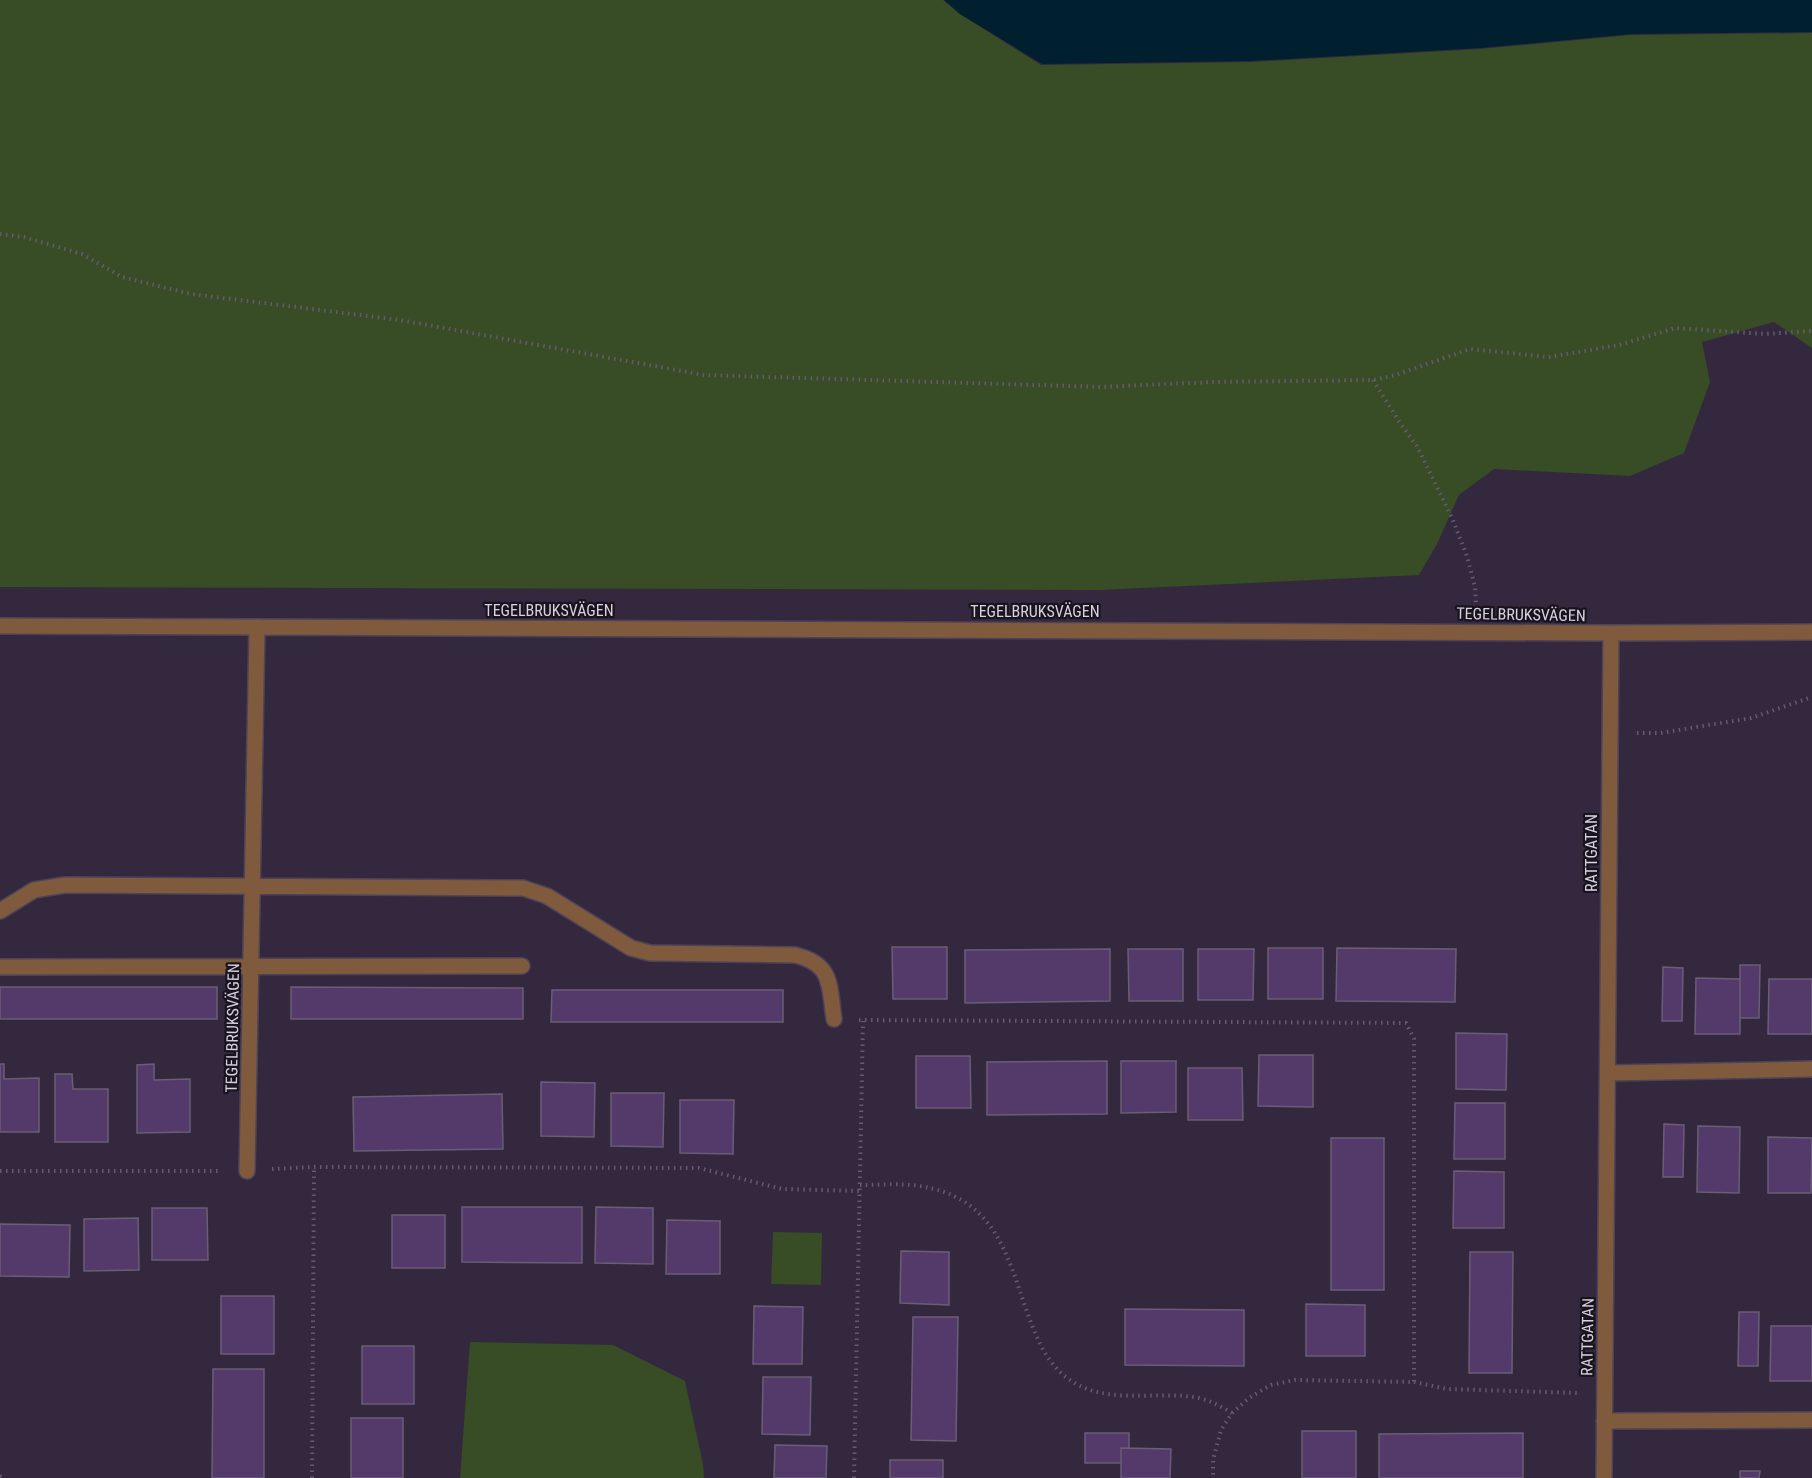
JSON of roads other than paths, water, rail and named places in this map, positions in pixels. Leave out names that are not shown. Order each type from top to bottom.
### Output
[{"type":"street","name":"TEGELBRUKSVÄGEN","points":[[0,626],[1812,632]]},
{"type":"street","name":"TEGELBRUKSVÄGEN","points":[[247,1171],[257,627]]},
{"type":"street","name":"RATTGATAN","points":[[1604,1478],[1611,633]]},
{"type":"street","points":[[0,910],[34,890],[65,885],[523,888],[547,896],[631,948],[650,953],[795,955],[810,959],[819,964],[827,976],[834,1019]]},
{"type":"street","points":[[0,967],[522,966]]},
{"type":"street","points":[[1608,1073],[1812,1069]]},
{"type":"street","points":[[1604,1420],[1812,1420]]},
{"type":"water","points":[[944,0],[1812,0],[1812,32],[1632,34],[1480,48],[1251,61],[1042,64],[960,14]]}]
